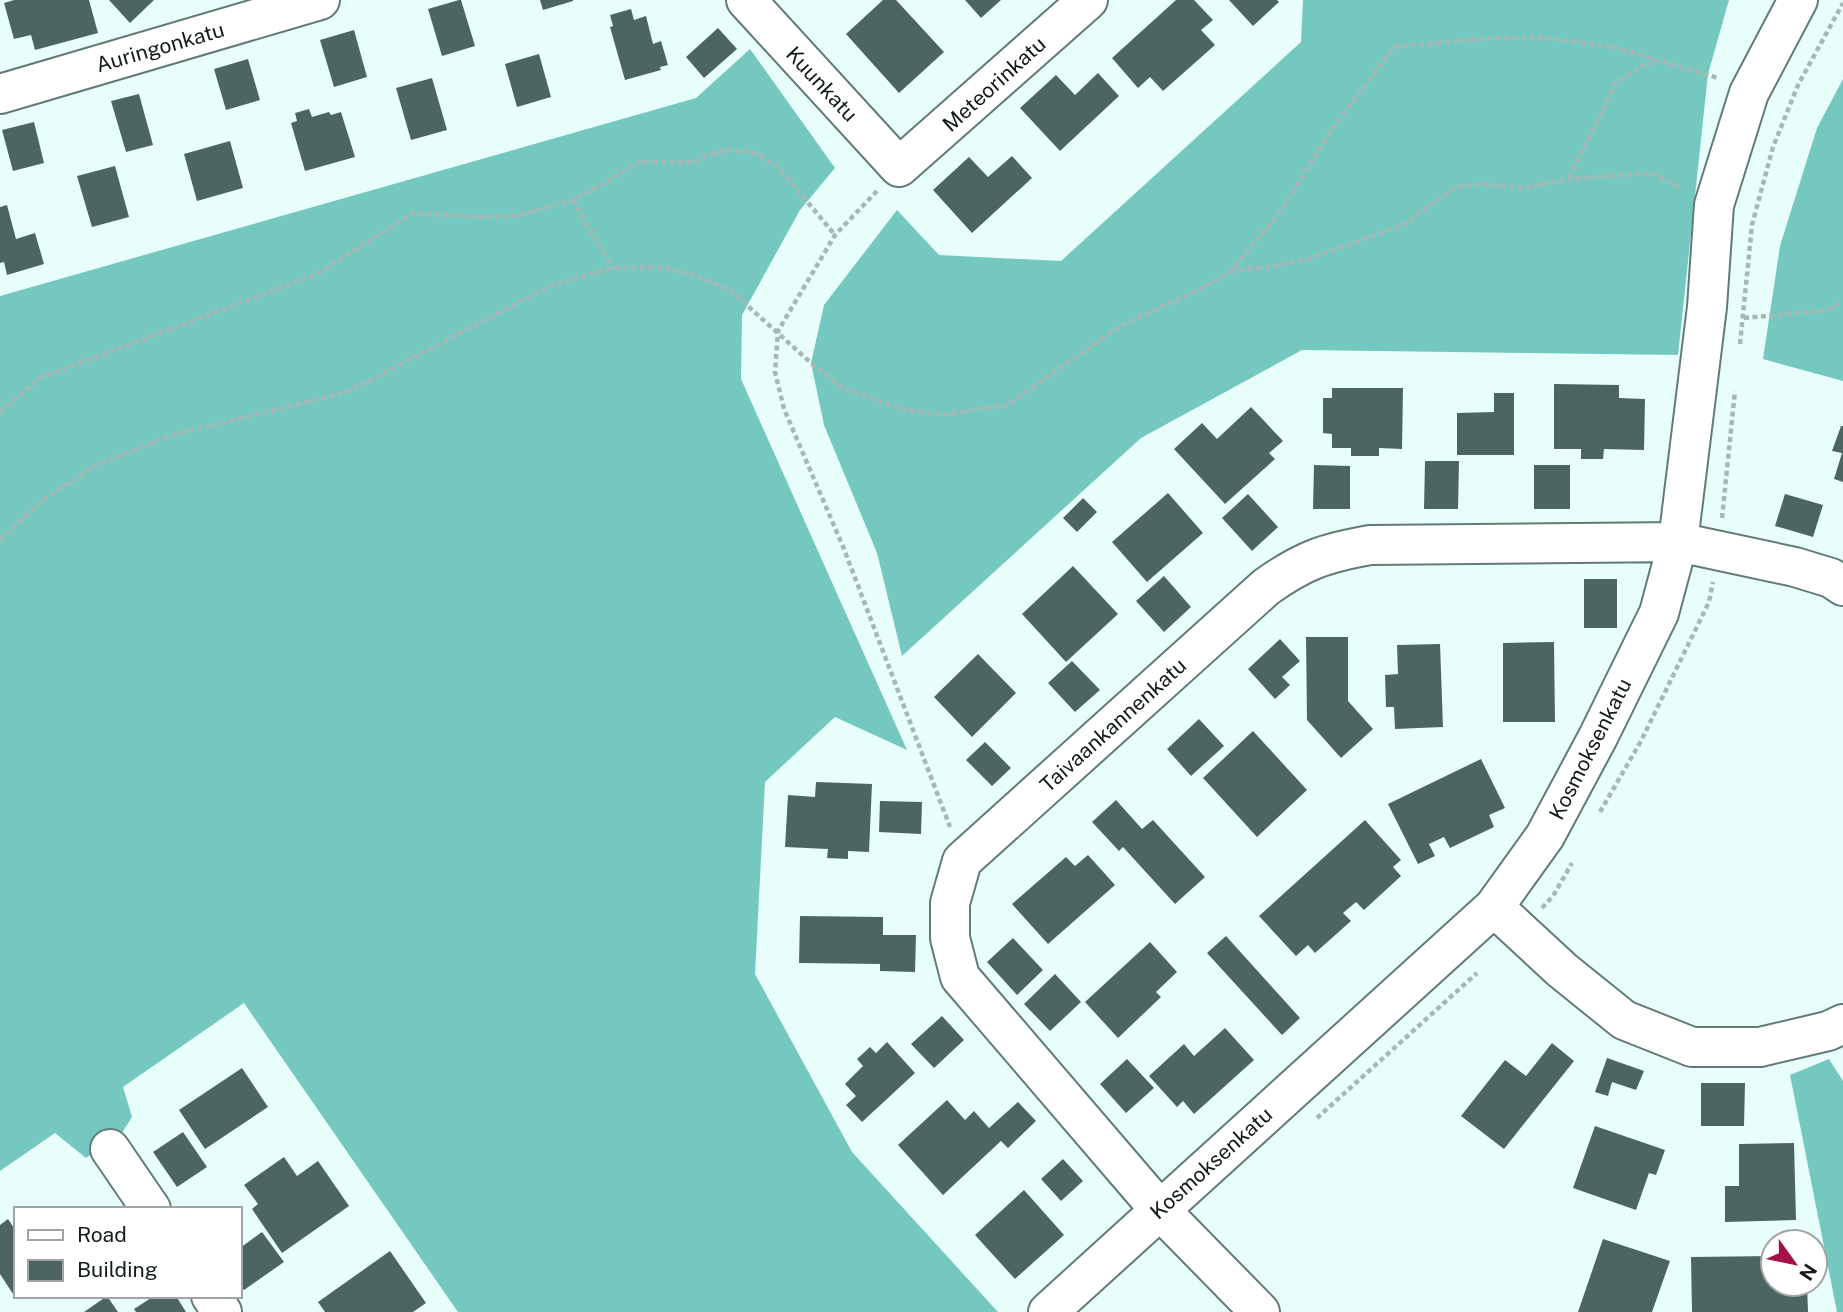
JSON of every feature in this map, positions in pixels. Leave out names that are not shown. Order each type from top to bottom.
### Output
[{"type":"street","name":"Auringonkatu","points":[[0,94],[225,13],[320,0]]},
{"type":"street","name":"Kuunkatu","points":[[746,0],[899,167]]},
{"type":"street","name":"Meteorinkatu","points":[[899,167],[1088,0]]},
{"type":"street","name":"Kosmoksenkatu","points":[[1048,1312],[1159,1209],[1507,919],[1545,836],[1598,737],[1659,613],[1678,542],[1707,307],[1714,205],[1749,93],[1798,0]]},
{"type":"street","name":"Taivaankannenkatu","points":[[962,861],[1266,587],[1293,568],[1330,552],[1370,545],[1678,542],[1795,567],[1831,578],[1843,586]]},
{"type":"street","points":[[962,861],[950,903],[950,938],[960,977],[1159,1209],[1260,1312]]},
{"type":"street","points":[[1507,919],[1562,970],[1624,1020],[1692,1047],[1760,1047],[1828,1031],[1843,1024]]},
{"type":"street","points":[[110,1149],[150,1207]]},
{"type":"path","points":[[1739,356],[1752,225],[1778,135],[1798,85],[1843,3]]},
{"type":"path","points":[[0,540],[45,498],[97,465],[169,436],[347,392],[552,285],[612,268],[660,267],[693,275],[730,289],[810,362],[844,389],[902,409],[942,415],[1007,405],[1122,325],[1202,288],[1231,271],[1282,210],[1330,132],[1394,47],[1492,38],[1547,38],[1613,47],[1660,63],[1708,74],[1749,93]]},
{"type":"path","points":[[1568,179],[1616,83],[1643,65],[1660,63]]},
{"type":"path","points":[[0,412],[40,378],[317,274],[413,213],[477,217],[516,216],[573,200],[640,162],[694,162],[727,150],[755,153],[779,168],[835,235]]},
{"type":"path","points":[[899,167],[835,235],[778,331],[775,372],[784,410],[844,549],[962,861]]},
{"type":"path","points":[[1231,271],[1269,267],[1308,258],[1401,226],[1456,187],[1483,184],[1523,188],[1568,179],[1651,173],[1752,225]]},
{"type":"path","points":[[573,200],[612,268]]},
{"type":"path","points":[[1744,318],[1822,311],[1843,302]]},
{"type":"path","points":[[1600,813],[1640,741],[1709,602],[1719,551],[1735,382]]},
{"type":"path","points":[[1507,919],[1553,896],[1573,860]]},
{"type":"path","points":[[1317,1119],[1483,968]]},
{"type":"shaded area","points":[[1303,0],[1729,0],[1708,74],[1678,355],[1302,350],[1141,438],[902,656],[877,553],[824,425],[811,363],[824,305],[897,210],[939,255],[1061,261],[1301,42]]},
{"type":"shaded area","points":[[750,49],[835,168],[800,210],[742,315],[741,379],[907,750],[835,717],[765,782],[755,974],[852,1152],[998,1312],[458,1312],[244,1003],[123,1087],[132,1117],[122,1133],[86,1158],[55,1133],[0,1171],[0,296],[696,98]]},
{"type":"shaded area","points":[[1843,79],[1843,381],[1763,359],[1780,246],[1817,128]]},
{"type":"shaded area","points":[[1829,1059],[1843,1081],[1843,1312],[1837,1312],[1829,1272],[1829,1228],[1820,1228],[1790,1075]]},
{"type":"building","points":[[14,0],[89,0],[98,33],[35,50],[31,35],[14,39],[4,3]]},
{"type":"building","points":[[109,0],[154,0],[130,23]]},
{"type":"building","points":[[459,0],[475,46],[442,56],[428,9]]},
{"type":"building","points":[[540,0],[573,0],[573,1],[543,10]]},
{"type":"building","points":[[883,0],[896,0],[944,52],[899,93],[846,34]]},
{"type":"building","points":[[965,0],[1001,0],[981,18]]},
{"type":"building","points":[[1176,0],[1194,0],[1213,20],[1201,30],[1215,45],[1163,91],[1150,77],[1138,88],[1112,58]]},
{"type":"building","points":[[1229,0],[1277,0],[1279,2],[1253,26]]},
{"type":"building","points":[[631,9],[634,20],[646,16],[653,44],[661,41],[668,65],[660,67],[661,70],[625,80],[610,27],[613,26],[610,15]]},
{"type":"building","points":[[718,28],[737,49],[704,78],[686,57]]},
{"type":"building","points":[[354,30],[367,77],[334,87],[320,40]]},
{"type":"building","points":[[539,54],[551,97],[517,107],[505,64]]},
{"type":"building","points":[[248,59],[260,100],[226,110],[214,69]]},
{"type":"building","points":[[1098,73],[1119,96],[1060,151],[1020,108],[1056,75],[1075,95]]},
{"type":"building","points":[[432,78],[447,130],[411,140],[396,88]]},
{"type":"building","points":[[139,94],[153,145],[126,152],[111,101]]},
{"type":"building","points":[[309,109],[312,117],[341,112],[355,157],[305,171],[291,123],[297,121],[295,113]]},
{"type":"building","points":[[34,122],[44,163],[13,171],[2,130]]},
{"type":"building","points":[[230,141],[243,188],[197,201],[184,154]]},
{"type":"building","points":[[1012,156],[1032,178],[972,233],[933,190],[969,157],[988,177]]},
{"type":"building","points":[[115,166],[129,217],[92,227],[77,176]]},
{"type":"building","points":[[7,205],[16,239],[35,233],[44,264],[7,275],[4,262],[0,263],[0,207]]},
{"type":"building","points":[[1554,384],[1619,385],[1619,398],[1645,399],[1644,450],[1604,449],[1603,459],[1581,459],[1581,449],[1554,449]]},
{"type":"building","points":[[1332,388],[1403,388],[1402,449],[1379,448],[1379,456],[1351,456],[1351,448],[1332,448],[1332,434],[1323,433],[1323,398],[1332,398]]},
{"type":"building","points":[[1494,393],[1514,393],[1514,455],[1457,455],[1457,413],[1494,412]]},
{"type":"building","points":[[1251,407],[1283,441],[1269,453],[1275,459],[1225,504],[1174,449],[1202,423],[1217,439]]},
{"type":"building","points":[[1843,426],[1843,482],[1834,479],[1842,453],[1832,451]]},
{"type":"building","points":[[1425,461],[1459,461],[1458,509],[1424,509]]},
{"type":"building","points":[[1314,465],[1350,466],[1350,509],[1313,509]]},
{"type":"building","points":[[1534,465],[1570,465],[1570,509],[1534,509]]},
{"type":"building","points":[[1168,493],[1203,533],[1147,582],[1112,542]]},
{"type":"building","points":[[1248,494],[1278,527],[1252,551],[1222,518]]},
{"type":"building","points":[[1785,494],[1823,505],[1813,537],[1775,526]]},
{"type":"building","points":[[1083,498],[1097,512],[1077,532],[1063,518]]},
{"type":"building","points":[[1073,566],[1118,614],[1066,662],[1022,614]]},
{"type":"building","points":[[1164,576],[1191,607],[1164,632],[1136,601]]},
{"type":"building","points":[[1584,579],[1617,579],[1617,628],[1584,628]]},
{"type":"building","points":[[1306,637],[1348,637],[1348,701],[1373,729],[1341,758],[1307,720]]},
{"type":"building","points":[[1280,639],[1300,661],[1282,677],[1290,685],[1275,699],[1248,669]]},
{"type":"building","points":[[1554,642],[1555,722],[1503,722],[1503,643]]},
{"type":"building","points":[[1440,644],[1443,727],[1395,729],[1394,707],[1386,707],[1385,675],[1398,674],[1397,645]]},
{"type":"building","points":[[978,654],[1016,693],[972,737],[934,697]]},
{"type":"building","points":[[1072,661],[1100,690],[1075,712],[1048,683]]},
{"type":"building","points":[[1199,719],[1224,746],[1191,776],[1167,749]]},
{"type":"building","points":[[1253,731],[1307,790],[1257,837],[1203,778]]},
{"type":"building","points":[[985,742],[1011,768],[992,786],[966,760]]},
{"type":"building","points":[[1481,759],[1505,808],[1489,815],[1494,827],[1450,848],[1444,837],[1429,844],[1435,856],[1418,864],[1388,804]]},
{"type":"building","points":[[816,782],[872,784],[869,852],[848,851],[848,859],[827,858],[828,849],[785,847],[788,795],[815,797]]},
{"type":"building","points":[[1116,800],[1142,829],[1153,820],[1205,877],[1175,904],[1123,847],[1119,851],[1092,822]]},
{"type":"building","points":[[880,801],[922,802],[921,834],[879,832]]},
{"type":"building","points":[[1365,820],[1401,860],[1393,867],[1401,876],[1364,910],[1356,902],[1343,913],[1351,921],[1315,953],[1308,945],[1296,956],[1259,916]]},
{"type":"building","points":[[1088,855],[1115,885],[1048,944],[1012,904],[1066,857],[1075,866]]},
{"type":"building","points":[[800,916],[883,917],[883,935],[916,935],[915,972],[880,971],[880,964],[799,963]]},
{"type":"building","points":[[1226,936],[1300,1018],[1282,1035],[1207,953]]},
{"type":"building","points":[[1013,938],[1043,970],[1017,995],[987,962]]},
{"type":"building","points":[[1150,942],[1177,972],[1156,992],[1161,997],[1118,1038],[1085,1002]]},
{"type":"building","points":[[1055,974],[1081,1002],[1050,1031],[1024,1004]]},
{"type":"building","points":[[942,1016],[964,1040],[934,1068],[911,1044]]},
{"type":"building","points":[[1225,1028],[1254,1060],[1194,1114],[1183,1101],[1177,1107],[1149,1076],[1184,1044],[1194,1056]]},
{"type":"building","points":[[887,1042],[915,1073],[862,1122],[846,1105],[856,1096],[845,1084],[863,1066],[857,1059],[870,1047],[876,1053]]},
{"type":"building","points":[[1552,1043],[1574,1061],[1504,1149],[1461,1116],[1505,1060],[1526,1076]]},
{"type":"building","points":[[1607,1058],[1644,1071],[1636,1090],[1612,1082],[1608,1096],[1595,1092]]},
{"type":"building","points":[[1127,1059],[1154,1088],[1126,1113],[1100,1084]]},
{"type":"building","points":[[242,1068],[268,1107],[205,1149],[179,1110]]},
{"type":"building","points":[[1701,1083],[1745,1083],[1744,1126],[1701,1126]]},
{"type":"building","points":[[947,1100],[965,1120],[974,1111],[989,1128],[1018,1102],[1036,1121],[1008,1148],[1001,1141],[943,1195],[898,1145]]},
{"type":"building","points":[[1595,1126],[1665,1150],[1656,1175],[1649,1173],[1636,1210],[1573,1188]]},
{"type":"building","points":[[183,1132],[207,1167],[177,1187],[153,1152]]},
{"type":"building","points":[[1794,1143],[1796,1220],[1725,1222],[1725,1186],[1739,1186],[1739,1144]]},
{"type":"building","points":[[284,1157],[297,1176],[318,1161],[349,1206],[282,1253],[252,1209],[258,1204],[244,1185]]},
{"type":"building","points":[[1063,1159],[1083,1181],[1061,1201],[1041,1179]]},
{"type":"building","points":[[1024,1190],[1064,1235],[1015,1279],[975,1235]]},
{"type":"building","points":[[8,1219],[14,1228],[13,1294],[0,1274],[0,1225]]},
{"type":"building","points":[[262,1232],[284,1262],[244,1290],[242,1247]]},
{"type":"building","points":[[1603,1239],[1670,1261],[1652,1312],[1578,1312]]},
{"type":"building","points":[[390,1251],[426,1303],[413,1312],[325,1312],[318,1302]]},
{"type":"building","points":[[1759,1256],[1759,1298],[1808,1298],[1808,1312],[1692,1312],[1691,1257]]},
{"type":"building","points":[[104,1298],[108,1298],[118,1312],[84,1312]]},
{"type":"building","points":[[151,1298],[177,1298],[186,1312],[136,1312],[134,1309]]}]
